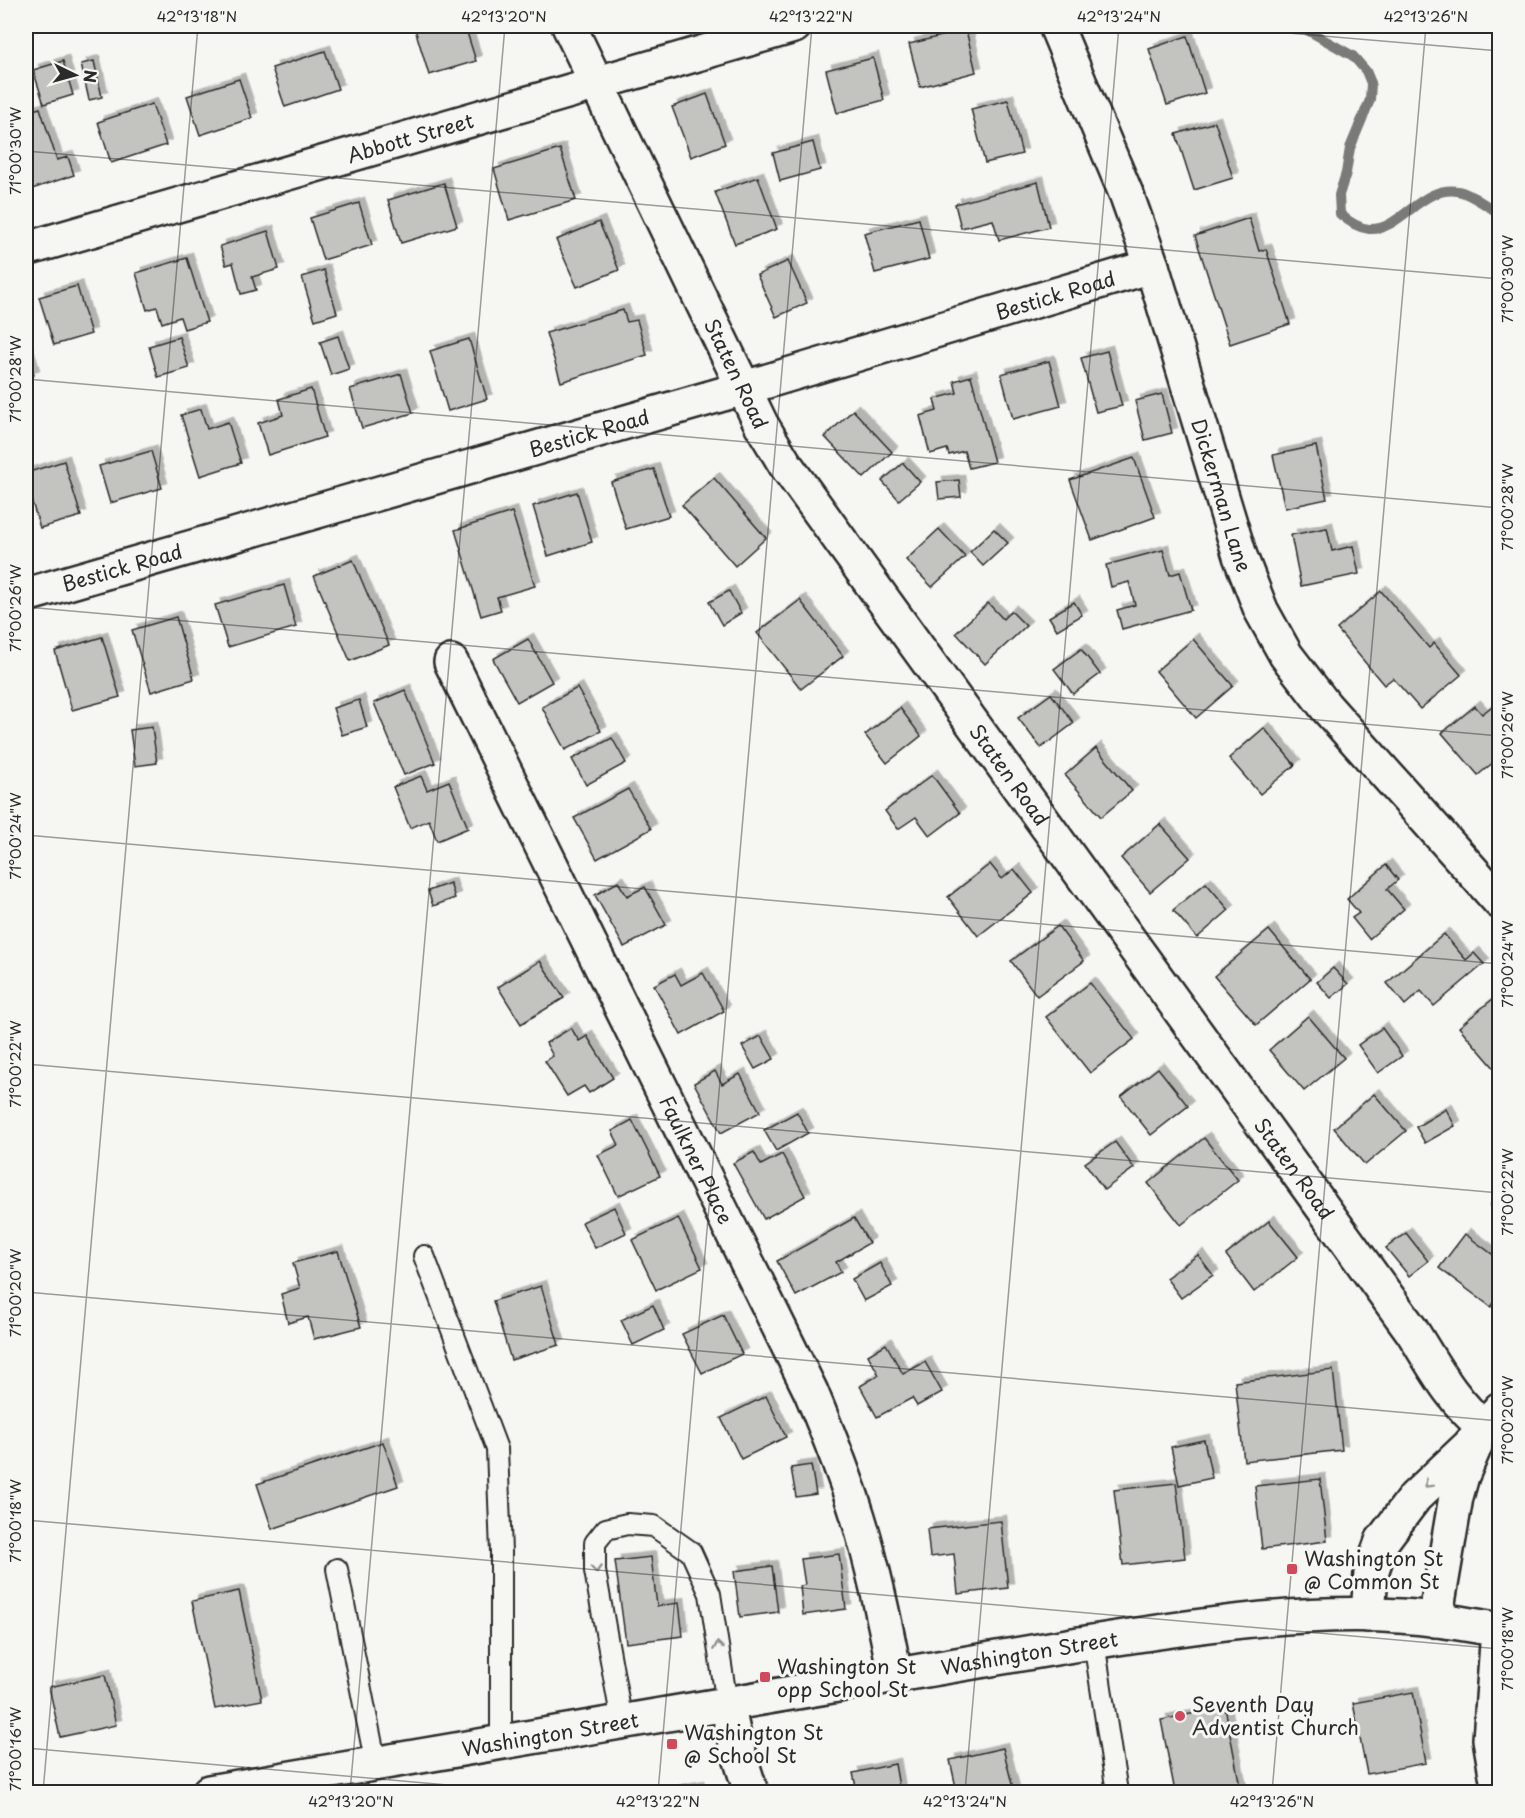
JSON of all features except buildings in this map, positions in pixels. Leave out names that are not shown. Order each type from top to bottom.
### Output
[{"type":"street","name":"Staten Road","points":[[569,26],[744,388],[773,445],[792,474],[1412,1331],[1450,1394],[1472,1418],[1492,1419]]},
{"type":"street","name":"Abbott Street","points":[[26,249],[596,81],[794,26]]},
{"type":"street","name":"Dickerman Lane","points":[[1056,26],[1127,196],[1152,267],[1240,556],[1273,634],[1297,671],[1326,707],[1500,902]]},
{"type":"street","name":"Bestick Road","points":[[26,595],[744,388],[1152,267]]},
{"type":"street","name":"Faulkner Place","points":[[452,662],[811,1392],[837,1456],[858,1517],[878,1592],[895,1675]]},
{"type":"street","points":[[1368,1615],[1371,1573],[1382,1542],[1415,1497],[1492,1419]]},
{"type":"street","points":[[1435,1620],[1462,1476],[1492,1419]]},
{"type":"street","name":"Washington Street","points":[[209,1792],[895,1675],[1195,1627],[1298,1618],[1368,1615],[1435,1620],[1499,1630]]},
{"type":"street","points":[[1499,1630],[1490,1733],[1499,1792]]},
{"type":"street","points":[[727,1704],[736,1745],[751,1792]]},
{"type":"lane","points":[[424,1256],[497,1449],[501,1552],[501,1743]]},
{"type":"lane","points":[[622,1722],[595,1571],[595,1543],[606,1529],[627,1524],[654,1526],[692,1552],[710,1594],[727,1704]]},
{"type":"lane","points":[[337,1569],[376,1765]]},
{"type":"lane","points":[[1094,1642],[1117,1792]]},
{"type":"waterway","points":[[1300,26],[1353,56],[1366,71],[1371,83],[1370,100],[1350,148],[1346,173],[1339,195],[1340,214],[1361,227],[1380,228],[1422,201],[1445,191],[1464,193],[1500,213]]},
{"type":"place","name":"Washington St @ Common St","points":[[1292,1569]]},
{"type":"place","name":"Washington St opp School St","points":[[765,1677]]},
{"type":"place","name":"Seventh Day Adventist Church","points":[[1180,1716]]},
{"type":"place","name":"Washington St @ School St","points":[[672,1744]]}]
